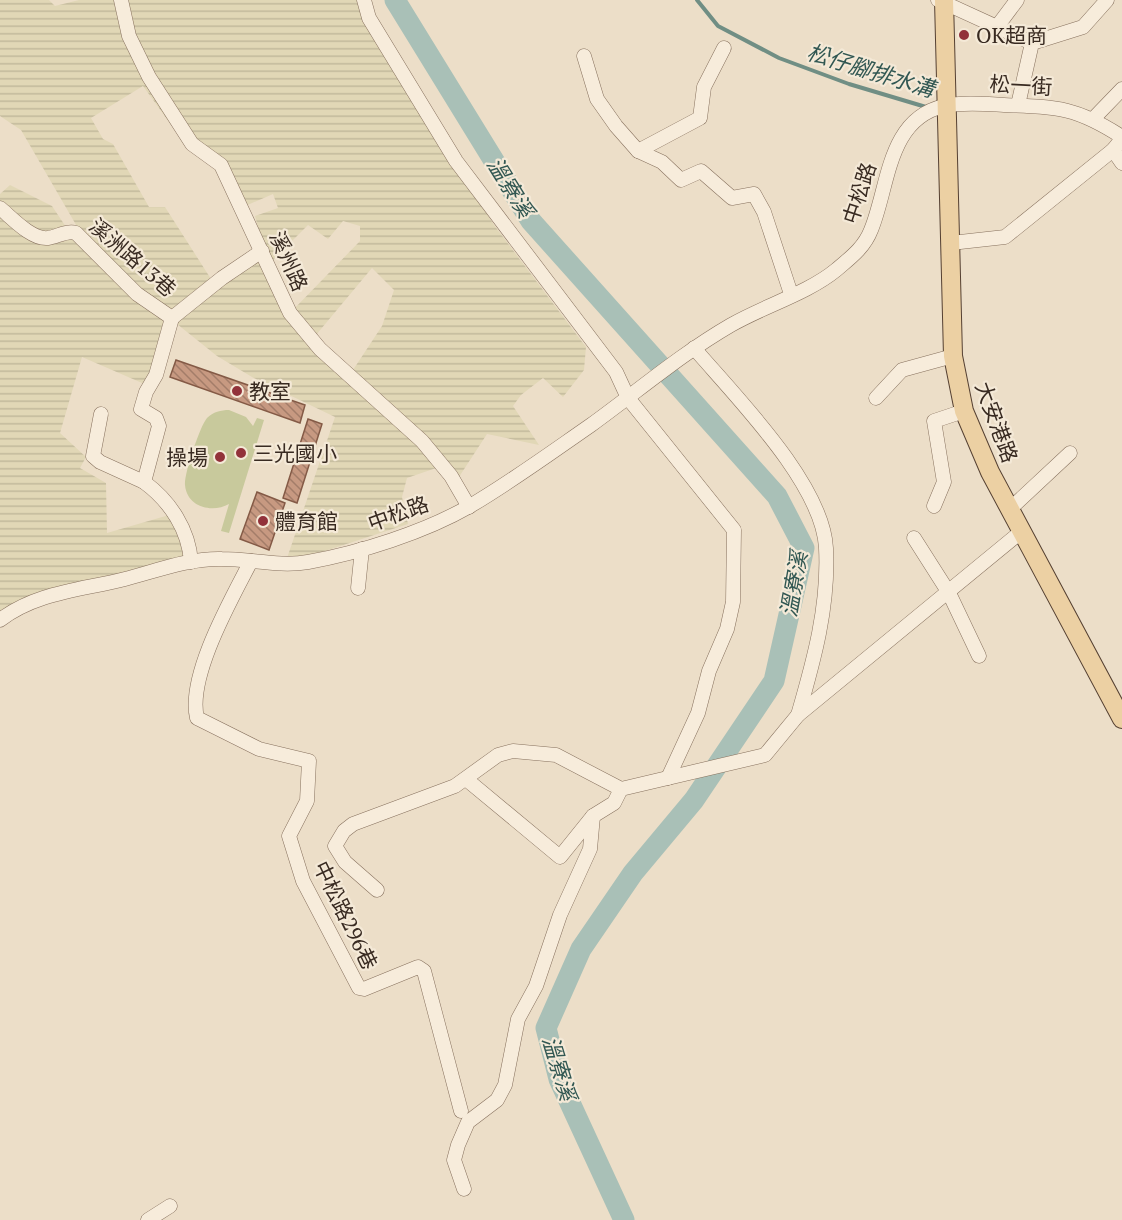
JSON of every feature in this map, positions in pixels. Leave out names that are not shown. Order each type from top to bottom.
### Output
[{"type":"main road","name":"大安港路","points":[[942,1],[953,356],[964,411],[990,472],[1122,719]]},
{"type":"street","name":"溪州路","points":[[121,0],[129,36],[149,77],[192,144],[221,165],[290,313],[320,348],[422,441],[451,476],[469,507]]},
{"type":"street","points":[[364,0],[369,18],[456,161],[634,394],[734,530],[733,602],[727,629],[709,671],[698,713],[668,778]]},
{"type":"street","points":[[996,28],[1017,0]]},
{"type":"street","points":[[942,1],[1032,43],[1083,27],[1107,0]]},
{"type":"street","points":[[1018,105],[1032,43]]},
{"type":"street","points":[[638,151],[700,118],[704,87],[724,48]]},
{"type":"street","points":[[584,56],[597,99],[638,151],[662,162],[681,180],[701,171],[732,198],[754,194],[764,212],[791,294]]},
{"type":"street","points":[[1094,118],[1122,89]]},
{"type":"street","name":"中松路","points":[[0,620],[59,591],[102,584],[191,562],[221,559],[306,562],[362,549],[421,529],[469,507],[634,394],[678,358],[791,294],[825,279],[858,252],[870,233],[895,147],[913,123],[929,111],[946,106]]},
{"type":"street","name":"松一街","points":[[946,106],[1056,106],[1094,118],[1122,138]]},
{"type":"street","points":[[951,243],[1005,237],[1113,150],[1122,138]]},
{"type":"street","points":[[1113,150],[1122,163]]},
{"type":"street","name":"溪洲路13巷","points":[[0,208],[35,235],[46,239],[71,232],[76,234],[137,294],[172,318],[222,278],[262,251]]},
{"type":"street","points":[[144,482],[159,426],[156,418],[141,409],[146,392],[156,375],[172,318]]},
{"type":"street","points":[[694,348],[786,456],[804,484],[826,546],[823,622],[798,715]]},
{"type":"street","points":[[876,398],[902,370],[953,356]]},
{"type":"street","points":[[934,506],[944,482],[934,422],[964,411]]},
{"type":"street","points":[[101,414],[93,456],[100,462],[144,482],[175,513],[190,549],[191,562]]},
{"type":"street","points":[[1010,509],[1070,453]]},
{"type":"street","points":[[377,890],[345,862],[335,846],[344,831],[353,824],[455,786],[498,755],[513,750],[556,755],[621,789],[765,755],[798,715],[1022,531]]},
{"type":"street","points":[[914,538],[949,593],[979,656]]},
{"type":"street","points":[[358,588],[362,549]]},
{"type":"street","name":"中松路296巷","points":[[251,561],[210,645],[197,691],[197,718],[259,749],[309,761],[307,801],[289,836],[303,881],[359,988],[364,989],[418,967],[424,971],[461,1111]]},
{"type":"street","points":[[466,778],[560,857],[593,816],[614,803],[621,789]]},
{"type":"street","points":[[464,1189],[454,1160],[458,1144],[468,1122],[497,1100],[505,1085],[518,1019],[536,986],[560,915],[590,849],[593,816]]},
{"type":"street","points":[[148,1220],[170,1206]]},
{"type":"shaded area","points":[[0,0],[49,0],[55,6],[79,0],[362,0],[371,31],[494,225],[586,347],[584,370],[563,397],[543,378],[521,395],[513,406],[539,445],[487,434],[457,480],[445,465],[407,478],[402,497],[408,524],[285,564],[335,417],[252,377],[217,356],[172,320],[149,386],[82,357],[60,433],[86,457],[80,468],[106,483],[107,533],[176,513],[188,543],[189,562],[102,584],[63,586],[15,608],[0,618],[0,194],[10,185],[52,206],[68,230],[79,230],[21,130],[0,116]],"holes":[[[143,86],[182,140],[231,179],[243,207],[273,194],[278,208],[255,216],[268,265],[308,225],[328,239],[343,221],[360,226],[360,241],[291,312],[268,269],[262,251],[222,278],[211,279],[165,207],[149,207],[113,144],[103,139],[91,118]],[[372,268],[394,290],[382,326],[351,373],[316,335]]]},
{"type":"green space","points":[[229,410],[246,417],[253,426],[257,418],[264,420],[229,533],[221,531],[229,504],[209,508],[196,503],[187,493],[185,479],[197,440],[207,418],[214,413]]},
{"type":"building","name":"教室","points":[[176,360],[305,405],[300,423],[170,377]]},
{"type":"building","name":"教室","points":[[308,419],[322,424],[297,503],[283,498]]},
{"type":"building","name":"體育館","points":[[257,492],[285,503],[269,550],[240,539]]},
{"type":"waterway","name":"溫寮溪","points":[[395,0],[531,221],[777,496],[804,548],[774,681],[694,800],[633,873],[581,949],[546,1028],[559,1079],[624,1220]]},
{"type":"waterway","name":"松仔腳排水溝","points":[[697,0],[718,26],[779,58],[849,84],[926,107]]},
{"type":"place","name":"OK超商","points":[[964,35]]},
{"type":"place","name":"教室","points":[[237,391]]},
{"type":"place","name":"三光國小","points":[[241,453]]},
{"type":"place","name":"操場","points":[[220,457]]},
{"type":"place","name":"體育館","points":[[263,521]]}]
